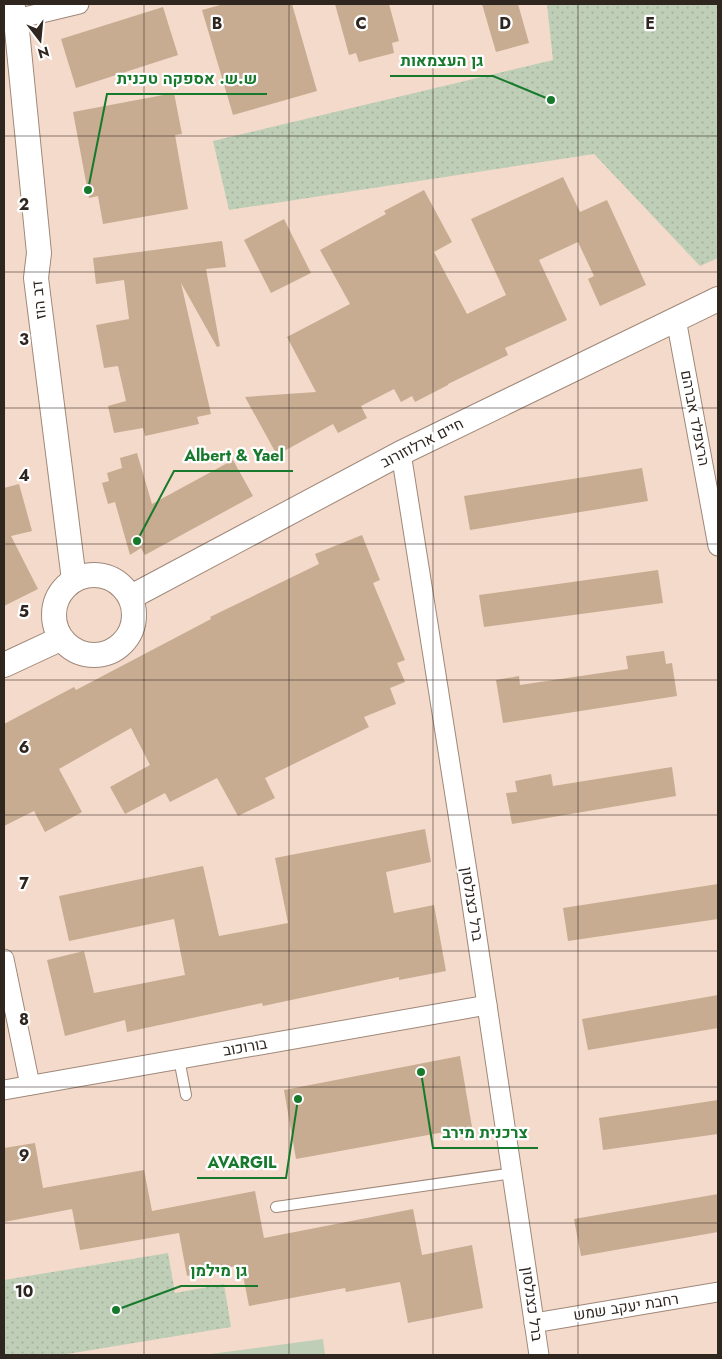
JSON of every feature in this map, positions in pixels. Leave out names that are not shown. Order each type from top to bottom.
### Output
[{"type":"street","points":[[11,15],[79,4]]},
{"type":"street","name":"דב הוז","points":[[11,15],[39,253],[36,278],[74,580]]},
{"type":"street","name":"חיים ארלוזורוב","points":[[131,597],[401,453],[718,299]]},
{"type":"street","name":"הרצפלד אברהם","points":[[676,319],[718,546]]},
{"type":"street","name":"ברל כצנלסון","points":[[401,453],[487,1005],[539,1355]]},
{"type":"street","points":[[97,575],[111,578],[122,586],[131,597],[135,613],[133,628],[127,640],[116,650],[103,655],[83,655],[70,648],[60,639],[53,616],[56,602],[63,589],[74,580],[97,575]]},
{"type":"street","points":[[4,665],[60,639]]},
{"type":"street","points":[[4,960],[30,1085]]},
{"type":"street","name":"בורוכוב","points":[[4,1090],[487,1005]]},
{"type":"street","name":"רחבת יעקב שמש","points":[[534,1323],[718,1292]]},
{"type":"lane","points":[[179,1059],[186,1095]]},
{"type":"lane","points":[[276,1207],[512,1173]]},
{"type":"green space","points":[[547,4],[718,4],[718,258],[700,266],[594,154],[229,210],[213,141],[553,60]]},
{"type":"green space","points":[[168,1253],[175,1293],[224,1284],[231,1327],[61,1355],[4,1355],[4,1280]]},
{"type":"green space","points":[[323,1339],[325,1355],[203,1355]]},
{"type":"building","points":[[224,4],[292,4],[317,91],[233,115],[202,10]]},
{"type":"building","points":[[335,4],[389,4],[399,41],[392,43],[394,53],[359,62],[356,53],[349,55]]},
{"type":"building","points":[[482,4],[518,4],[529,43],[496,52]]},
{"type":"building","points":[[163,7],[178,55],[76,88],[61,39]]},
{"type":"building","points":[[174,93],[182,134],[175,135],[188,209],[103,224],[98,196],[89,198],[73,112]]},
{"type":"building","points":[[563,177],[580,212],[607,200],[646,285],[600,306],[588,279],[594,276],[578,242],[539,260],[567,320],[505,348],[508,355],[415,402],[412,396],[401,402],[394,389],[361,406],[367,418],[338,433],[333,424],[277,455],[245,397],[316,392],[287,337],[350,304],[320,250],[386,214],[384,211],[424,190],[452,242],[434,252],[467,314],[506,295],[471,219]]},
{"type":"building","points":[[284,219],[311,273],[271,293],[244,240]]},
{"type":"building","points":[[222,241],[226,267],[206,269],[220,346],[217,347],[181,283],[211,414],[197,417],[199,424],[145,436],[143,428],[114,433],[108,406],[126,401],[118,366],[104,368],[96,325],[129,319],[124,280],[96,284],[93,258]]},
{"type":"building","points":[[137,453],[152,504],[233,460],[253,496],[145,555],[141,548],[130,555],[115,502],[108,504],[102,483],[109,481],[107,473],[122,468],[120,458]]},
{"type":"building","points":[[642,468],[648,501],[470,530],[464,496]]},
{"type":"building","points":[[19,484],[32,531],[11,536],[38,589],[4,606],[4,488]]},
{"type":"building","points":[[362,535],[380,580],[373,583],[405,660],[397,663],[405,682],[390,688],[396,704],[364,717],[369,727],[265,778],[275,798],[238,816],[217,778],[170,802],[165,793],[125,814],[110,787],[150,765],[131,728],[59,769],[82,812],[45,832],[34,811],[4,826],[4,724],[74,687],[76,690],[211,619],[210,617],[319,564],[315,554]]},
{"type":"building","points":[[658,570],[663,603],[484,627],[479,595]]},
{"type":"building","points":[[664,651],[666,664],[672,663],[677,696],[503,723],[496,680],[519,676],[520,685],[628,669],[626,656]]},
{"type":"building","points":[[672,767],[676,796],[512,824],[506,793],[517,792],[515,781],[551,774],[553,786]]},
{"type":"building","points":[[425,829],[431,862],[386,872],[394,913],[434,905],[446,971],[399,980],[399,977],[263,1006],[262,1003],[127,1032],[125,1020],[65,1036],[47,960],[84,951],[94,993],[185,975],[174,919],[69,941],[59,896],[203,866],[219,936],[288,923],[275,858]]},
{"type":"building","points":[[718,884],[718,919],[568,941],[563,908]]},
{"type":"building","points":[[718,995],[718,1028],[588,1050],[582,1019]]},
{"type":"building","points":[[460,1056],[472,1127],[296,1159],[284,1090]]},
{"type":"building","points":[[718,1100],[718,1134],[603,1150],[599,1118]]},
{"type":"building","points":[[35,1143],[43,1188],[144,1170],[152,1211],[255,1191],[264,1238],[413,1209],[422,1255],[472,1245],[483,1308],[408,1323],[400,1282],[346,1292],[345,1288],[249,1306],[241,1265],[187,1276],[179,1233],[80,1250],[72,1209],[4,1222],[4,1148]]},
{"type":"building","points":[[718,1194],[718,1232],[581,1256],[574,1219]]},
{"type":"place","name":"גן העצמאות","points":[[551,100]]},
{"type":"place","name":"ש.ש. אספקה טכנית","points":[[88,190]]},
{"type":"place","name":"Albert & Yael","points":[[137,541]]},
{"type":"place","name":"צרכנית מירב","points":[[421,1072]]},
{"type":"place","name":"AVARGIL","points":[[298,1099]]},
{"type":"place","name":"גן מילמן","points":[[116,1310]]}]
